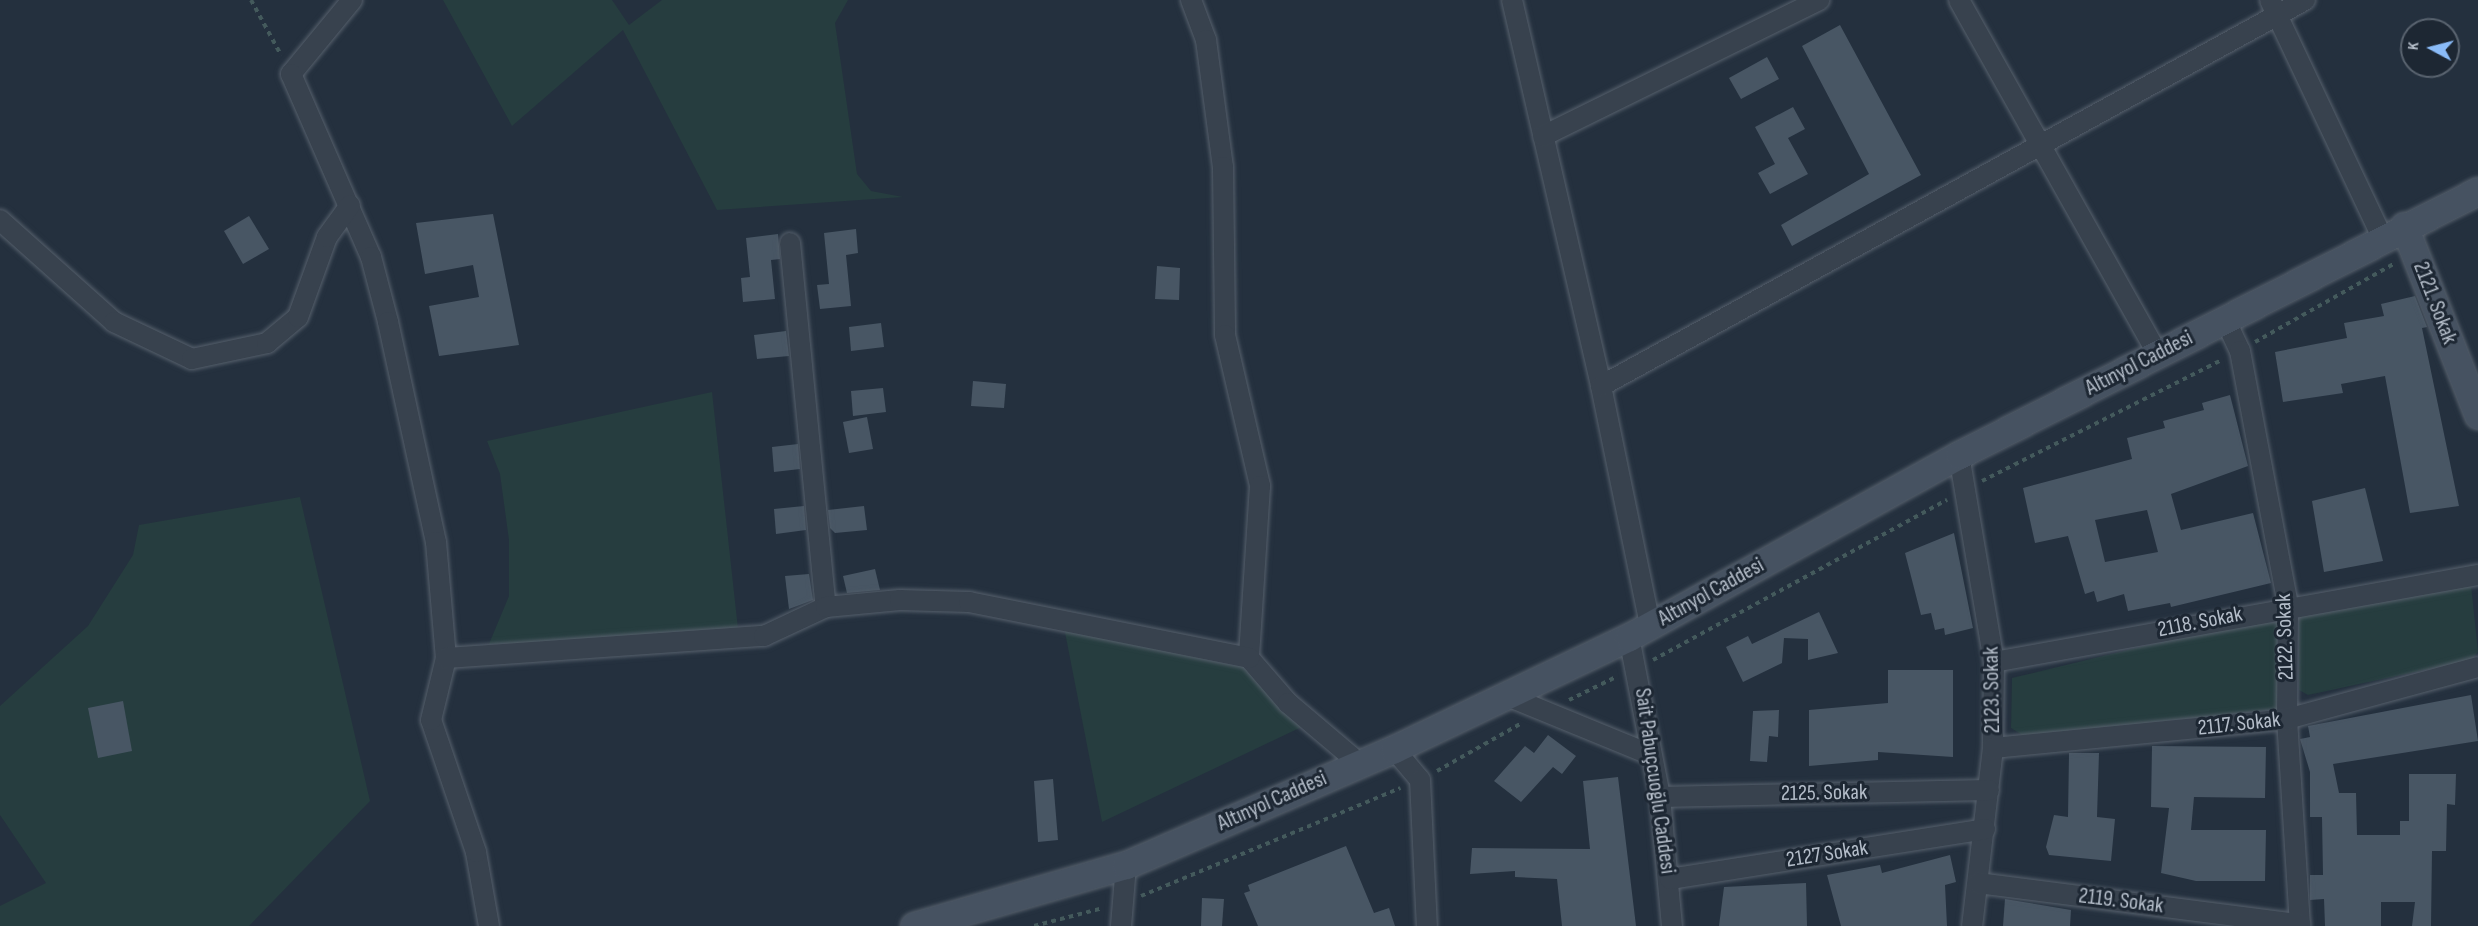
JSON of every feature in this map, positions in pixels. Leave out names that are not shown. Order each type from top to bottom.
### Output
[{"type":"main road","name":"Altınyol Caddesi","points":[[914,926],[1126,865],[1394,749],[1639,631],[1959,455],[2393,231],[2478,191]]},
{"type":"main road","name":"2121. Sokak","points":[[2393,231],[2478,415]]},
{"type":"street","points":[[352,0],[291,75],[350,205],[388,321],[436,542],[446,658],[430,720],[476,852],[489,926]]},
{"type":"street","points":[[1191,0],[1206,40],[1222,167],[1225,335],[1260,486],[1249,658]]},
{"type":"street","name":"Sait Pabuçcuoğlu Caddesi","points":[[1512,0],[1601,386],[1639,631],[1651,755],[1660,797],[1670,879],[1672,926]]},
{"type":"street","points":[[1543,136],[1819,0]]},
{"type":"street","points":[[1959,0],[2043,145],[2157,352]]},
{"type":"street","points":[[1601,386],[2043,145],[2274,8],[2305,0]]},
{"type":"street","points":[[2274,8],[2393,231]]},
{"type":"street","points":[[0,220],[114,322],[192,359],[267,344],[298,317],[327,237],[350,205]]},
{"type":"street","points":[[790,243],[826,607]]},
{"type":"street","name":"2122. Sokak","points":[[2225,319],[2240,351],[2288,606],[2287,719],[2300,925]]},
{"type":"street","name":"2123. Sokak","points":[[1959,455],[1994,662],[1993,748],[1972,926]]},
{"type":"street","name":"2118. Sokak","points":[[1994,662],[2288,606],[2478,574]]},
{"type":"street","points":[[446,658],[764,636],[826,607],[900,600],[969,602],[1249,658],[1288,703],[1359,763]]},
{"type":"street","name":"2117. Sokak","points":[[1993,748],[2287,719],[2478,667]]},
{"type":"street","points":[[1505,694],[1651,755]]},
{"type":"street","points":[[1394,749],[1420,780],[1426,926]]},
{"type":"street","name":"2125. Sokak","points":[[1660,797],[1989,790]]},
{"type":"street","name":"2127 Sokak","points":[[1670,879],[1985,829]]},
{"type":"street","points":[[1121,926],[1126,865]]},
{"type":"street","name":"2119. Sokak","points":[[1978,882],[2300,925]]},
{"type":"path","points":[[251,0],[291,75]]},
{"type":"green space","points":[[443,0],[612,0],[629,25],[662,0],[848,0],[835,23],[857,174],[871,191],[903,197],[717,210],[623,30],[512,126]]},
{"type":"green space","points":[[712,392],[739,638],[489,644],[509,596],[509,540],[500,474],[487,441]]},
{"type":"green space","points":[[300,497],[370,801],[249,926],[0,926],[0,906],[46,883],[0,815],[0,706],[88,626],[133,555],[139,525]]},
{"type":"green space","points":[[2471,585],[2478,652],[2471,660],[2308,695],[2299,690],[2299,616]]},
{"type":"green space","points":[[2268,616],[2279,621],[2277,709],[2024,736],[2011,728],[2012,678]]},
{"type":"green space","points":[[1063,622],[1249,658],[1312,722],[1102,822]]},
{"type":"building","points":[[1840,25],[1921,175],[1792,246],[1781,225],[1869,174],[1802,46]]},
{"type":"building","points":[[1767,57],[1779,79],[1741,99],[1729,78]]},
{"type":"building","points":[[1793,107],[1805,129],[1788,138],[1808,174],[1770,194],[1758,173],[1775,164],[1755,127]]},
{"type":"building","points":[[493,214],[519,345],[439,356],[429,306],[479,297],[473,265],[425,274],[416,223]]},
{"type":"building","points":[[249,216],[269,249],[243,264],[224,231]]},
{"type":"building","points":[[856,229],[858,253],[846,255],[851,306],[820,309],[817,285],[829,284],[824,233]]},
{"type":"building","points":[[778,234],[780,259],[771,260],[775,299],[743,302],[741,278],[750,277],[746,238]]},
{"type":"building","points":[[1157,266],[1180,268],[1179,300],[1155,299]]},
{"type":"building","points":[[2415,296],[2427,327],[2422,328],[2459,506],[2410,513],[2385,376],[2341,384],[2343,393],[2283,402],[2275,352],[2347,338],[2344,323],[2384,316],[2381,304]]},
{"type":"building","points":[[881,323],[884,347],[851,351],[849,327]]},
{"type":"building","points":[[786,331],[789,356],[757,359],[754,335]]},
{"type":"building","points":[[973,381],[1006,384],[1004,408],[971,406]]},
{"type":"building","points":[[883,388],[886,412],[853,416],[851,391]]},
{"type":"building","points":[[2230,395],[2248,466],[2171,494],[2181,530],[2253,513],[2271,583],[2171,607],[2170,603],[2128,611],[2124,594],[2097,602],[2094,591],[2085,594],[2068,536],[2035,543],[2023,488],[2132,459],[2127,438],[2165,428],[2163,421],[2204,410],[2202,403]],"holes":[[[2147,510],[2158,552],[2105,562],[2095,520]]]},
{"type":"building","points":[[867,417],[873,449],[849,453],[843,422]]},
{"type":"building","points":[[798,444],[800,469],[774,472],[772,447]]},
{"type":"building","points":[[2365,488],[2383,561],[2324,572],[2312,501]]},
{"type":"building","points":[[804,506],[806,530],[776,534],[774,509]]},
{"type":"building","points":[[864,506],[867,530],[835,533],[830,528],[828,510]]},
{"type":"building","points":[[1954,533],[1973,628],[1945,635],[1944,628],[1935,630],[1931,613],[1921,615],[1905,553]]},
{"type":"building","points":[[875,569],[880,590],[847,593],[843,576]]},
{"type":"building","points":[[809,574],[813,600],[789,609],[785,576]]},
{"type":"building","points":[[1819,612],[1838,653],[1808,660],[1808,639],[1784,638],[1782,663],[1743,682],[1726,647],[1748,636],[1752,644]]},
{"type":"building","points":[[1888,670],[1953,670],[1953,757],[1878,752],[1878,760],[1809,766],[1809,710],[1888,703]]},
{"type":"building","points":[[2471,695],[2478,741],[2333,764],[2339,793],[2356,793],[2357,835],[2400,835],[2400,821],[2409,821],[2409,774],[2456,774],[2455,805],[2447,804],[2446,851],[2432,851],[2431,926],[2412,926],[2415,902],[2381,902],[2381,926],[2325,926],[2324,899],[2310,900],[2310,875],[2323,875],[2322,817],[2310,817],[2310,772],[2300,739],[2310,737],[2308,726]]},
{"type":"building","points":[[123,701],[132,751],[98,758],[88,708]]},
{"type":"building","points":[[1779,710],[1778,737],[1769,736],[1767,762],[1750,761],[1753,711]]},
{"type":"building","points":[[1548,735],[1576,756],[1562,774],[1553,767],[1521,802],[1494,781],[1525,746],[1534,753]]},
{"type":"building","points":[[2152,746],[2266,747],[2265,798],[2194,797],[2191,830],[2266,830],[2265,881],[2196,881],[2161,873],[2169,808],[2151,807]]},
{"type":"building","points":[[2069,753],[2099,753],[2097,817],[2115,819],[2111,861],[2049,855],[2046,847],[2054,815],[2068,817]]},
{"type":"building","points":[[1618,777],[1636,926],[1562,926],[1557,879],[1515,877],[1515,871],[1470,874],[1472,848],[1590,849],[1583,781]]},
{"type":"building","points":[[1053,779],[1058,840],[1038,842],[1034,781]]},
{"type":"building","points":[[1346,846],[1374,913],[1389,908],[1395,926],[1258,926],[1244,893],[1250,891],[1248,885]]},
{"type":"building","points":[[1950,855],[1956,882],[1945,885],[1947,926],[1841,926],[1827,875],[1880,865],[1882,873]]},
{"type":"building","points":[[1806,883],[1807,926],[1719,926],[1724,887]]},
{"type":"building","points":[[1202,898],[1224,899],[1222,926],[1201,926]]},
{"type":"building","points":[[2005,899],[2071,910],[2070,926],[2003,926]]}]
